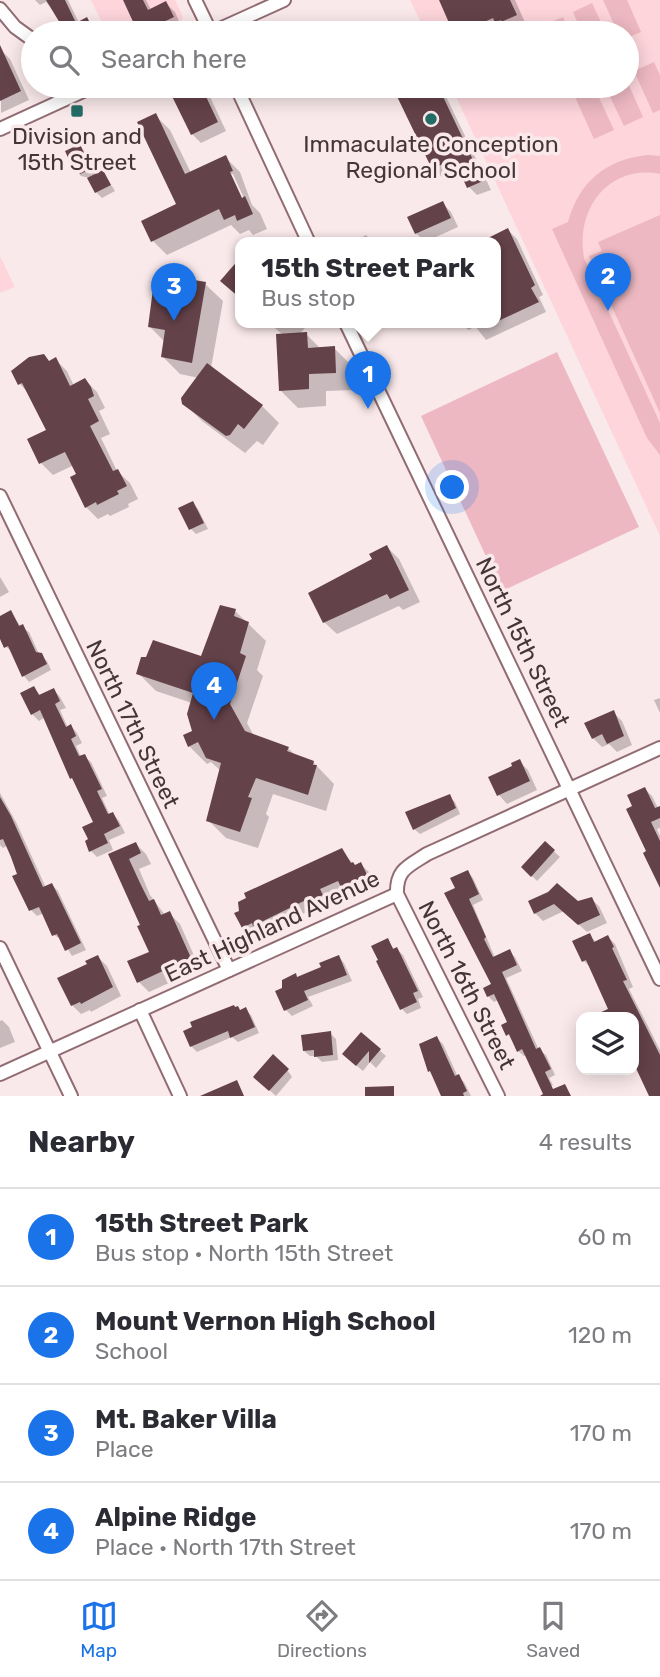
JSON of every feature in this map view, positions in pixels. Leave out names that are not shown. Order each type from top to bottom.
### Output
[{"type":"street","points":[[195,0],[205,21]]},
{"type":"street","points":[[238,21],[284,0]]},
{"type":"street","points":[[0,9],[21,31]]},
{"type":"street","points":[[0,129],[67,98]]},
{"type":"street","points":[[242,98],[306,237]]},
{"type":"street","name":"North 15th Street","points":[[348,328],[660,979]]},
{"type":"street","name":"North 17th Street","points":[[0,496],[229,970]]},
{"type":"street","name":"East Highland Avenue","points":[[0,1074],[397,894],[397,882],[402,871],[427,854],[660,748]]},
{"type":"street","name":"North 16th Street","points":[[397,894],[498,1096]]},
{"type":"street","points":[[0,948],[71,1096]]},
{"type":"street","points":[[140,1010],[180,1096]]},
{"type":"shaded area","points":[[91,0],[175,0],[183,17],[181,21],[101,21]]},
{"type":"shaded area","points":[[410,0],[660,0],[660,536],[457,98],[639,98],[639,21],[420,21]]},
{"type":"shaded area","points":[[603,0],[627,0],[636,21],[613,21]]},
{"type":"shaded area","points":[[592,3],[600,21],[577,21],[573,12]]},
{"type":"shaded area","points":[[654,62],[660,75],[660,110],[653,113],[639,82],[639,69]]},
{"type":"shaded area","points":[[575,98],[599,98],[614,130],[594,139]]},
{"type":"shaded area","points":[[611,98],[635,98],[643,117],[624,126]]},
{"type":"shaded area","points":[[648,155],[660,156],[660,174],[625,176],[599,194],[590,208],[583,240],[584,258],[660,423],[660,455],[647,438],[552,229],[568,222],[579,195],[596,175],[619,162]]},
{"type":"shaded area","points":[[660,215],[660,413],[589,256],[602,251],[598,242]]},
{"type":"shaded area","points":[[0,256],[15,287],[0,293]]},
{"type":"shaded area","points":[[557,352],[639,527],[502,591],[421,416]]},
{"type":"building","points":[[46,0],[65,0],[75,21],[59,21]]},
{"type":"building","points":[[123,0],[143,0],[148,10],[166,1],[174,17],[165,21],[133,21]]},
{"type":"building","points":[[439,0],[510,0],[517,15],[503,21],[494,21],[493,18],[486,21],[448,21]]},
{"type":"building","points":[[0,45],[21,91],[0,101]]},
{"type":"building","points":[[173,98],[207,98],[218,122],[191,135]]},
{"type":"building","name":"Immaculate Conception Regional School","points":[[398,98],[444,98],[483,181],[467,188],[454,159],[432,169]]},
{"type":"building","points":[[156,113],[185,174],[226,155],[233,171],[230,172],[253,214],[237,221],[235,215],[224,220],[219,209],[151,242],[141,221],[176,204],[137,122]]},
{"type":"building","points":[[80,144],[91,169],[80,174],[78,170],[74,171],[65,151]]},
{"type":"building","points":[[103,170],[111,185],[95,193],[87,178]]},
{"type":"building","points":[[443,201],[451,218],[415,234],[407,217]]},
{"type":"building","name":"Immaculate Conception Regional School","points":[[508,228],[535,285],[531,288],[539,302],[501,320],[501,237],[490,237]]},
{"type":"building","points":[[235,264],[235,294],[220,281]]},
{"type":"building","points":[[176,277],[206,282],[192,363],[161,357],[165,330],[148,327],[153,289],[156,290],[157,283],[174,285]]},
{"type":"building","points":[[307,332],[308,348],[335,346],[336,373],[309,374],[309,389],[279,391],[276,334]]},
{"type":"building","points":[[44,354],[49,361],[56,357],[70,386],[85,378],[91,387],[94,396],[88,399],[99,421],[90,426],[113,471],[118,469],[127,486],[117,491],[119,494],[97,505],[96,502],[85,508],[70,477],[76,474],[65,452],[39,464],[27,439],[46,430],[22,383],[18,385],[11,371],[29,357]]},
{"type":"building","points":[[207,363],[263,405],[244,429],[238,424],[230,435],[226,436],[182,404],[181,398]]},
{"type":"building","points":[[193,501],[204,523],[189,530],[178,508]]},
{"type":"building","points":[[387,545],[409,590],[390,599],[387,594],[323,623],[308,593],[372,559],[369,554]]},
{"type":"building","points":[[220,605],[236,609],[234,616],[249,622],[240,653],[246,656],[230,704],[245,731],[289,747],[287,751],[314,761],[313,765],[317,765],[308,795],[256,778],[248,797],[252,798],[240,832],[206,821],[221,763],[206,758],[198,742],[188,747],[183,735],[192,731],[187,714],[193,693],[136,674],[141,657],[146,657],[153,640],[201,656]]},
{"type":"building","points":[[11,610],[19,626],[23,624],[36,652],[42,653],[47,664],[22,677],[8,646],[4,648],[0,639],[0,616]]},
{"type":"building","points":[[34,686],[39,695],[54,688],[60,701],[55,704],[66,727],[71,724],[76,736],[71,739],[79,756],[85,754],[102,789],[97,791],[108,814],[113,812],[120,826],[104,834],[108,843],[89,852],[85,841],[88,839],[82,827],[93,822],[72,778],[70,779],[40,710],[31,715],[20,693]]},
{"type":"building","points":[[614,710],[624,736],[607,744],[602,734],[592,739],[584,723]]},
{"type":"building","points":[[520,759],[530,781],[497,796],[488,777],[512,766],[511,763]]},
{"type":"building","points":[[645,787],[655,808],[660,806],[660,818],[651,822],[660,841],[660,888],[626,809],[632,806],[627,795]]},
{"type":"building","points":[[450,794],[456,808],[413,830],[405,812]]},
{"type":"building","points":[[0,797],[43,887],[52,883],[81,943],[65,951],[57,934],[52,936],[39,907],[29,911],[12,876],[17,874],[3,839],[0,840]]},
{"type":"building","points":[[545,841],[555,850],[531,877],[521,867]]},
{"type":"building","points":[[136,842],[141,853],[129,859],[140,883],[149,901],[154,899],[161,915],[170,911],[191,958],[137,983],[127,961],[149,952],[137,926],[140,925],[108,854]]},
{"type":"building","points":[[342,848],[351,863],[355,865],[361,862],[368,877],[342,889],[338,881],[320,889],[323,895],[309,902],[308,899],[253,926],[252,923],[242,928],[234,913],[239,911],[238,902],[246,898],[244,893]]},
{"type":"building","points":[[468,870],[479,894],[469,899],[486,937],[484,939],[493,957],[510,949],[517,965],[502,972],[536,1049],[540,1047],[551,1069],[545,1072],[553,1089],[565,1084],[571,1096],[540,1096],[543,1094],[522,1049],[517,1052],[509,1034],[506,1036],[501,1025],[507,1022],[494,994],[487,997],[483,988],[491,984],[444,893],[455,888],[450,878]]},
{"type":"building","points":[[557,883],[578,901],[592,897],[600,915],[578,925],[554,904],[534,914],[528,901],[548,892]]},
{"type":"building","points":[[590,933],[594,942],[608,935],[627,980],[623,981],[638,1012],[601,1012],[608,1009],[586,960],[582,962],[572,941]]},
{"type":"building","points":[[388,938],[393,949],[397,947],[418,991],[413,993],[417,1002],[400,1010],[371,946]]},
{"type":"building","points":[[98,955],[113,987],[81,1004],[80,1002],[71,1006],[57,978],[87,964],[85,961]]},
{"type":"building","points":[[339,955],[347,975],[304,991],[308,1000],[284,1011],[275,991],[282,988],[282,980],[296,973],[297,977],[321,967],[319,963]]},
{"type":"building","points":[[234,1005],[240,1010],[246,1007],[255,1027],[230,1038],[228,1031],[190,1047],[183,1031],[192,1027],[190,1022]]},
{"type":"building","points":[[639,1013],[660,1055],[660,1096],[649,1096],[639,1075]]},
{"type":"building","points":[[331,1031],[333,1055],[314,1057],[314,1050],[303,1051],[301,1035]]},
{"type":"building","points":[[361,1032],[381,1049],[369,1063],[369,1051],[356,1066],[342,1054]]},
{"type":"building","points":[[437,1036],[455,1076],[459,1074],[467,1091],[463,1093],[464,1096],[441,1096],[430,1071],[428,1072],[419,1044]]},
{"type":"building","points":[[273,1054],[289,1069],[269,1091],[253,1077]]},
{"type":"building","points":[[237,1080],[244,1096],[200,1096]]},
{"type":"building","points":[[394,1086],[394,1096],[365,1096],[365,1087]]},
{"type":"place","name":"Division and 15th Street","points":[[77,111]]},
{"type":"place","name":"Immaculate Conception Regional School","points":[[431,119]]},
{"type":"place","name":"Mount Vernon High School","points":[[608,311]]},
{"type":"place","name":"Mt. Baker Villa","points":[[174,321]]},
{"type":"place","name":"15th Street Park","points":[[368,409]]},
{"type":"place","name":"Alpine Ridge","points":[[214,720]]}]
